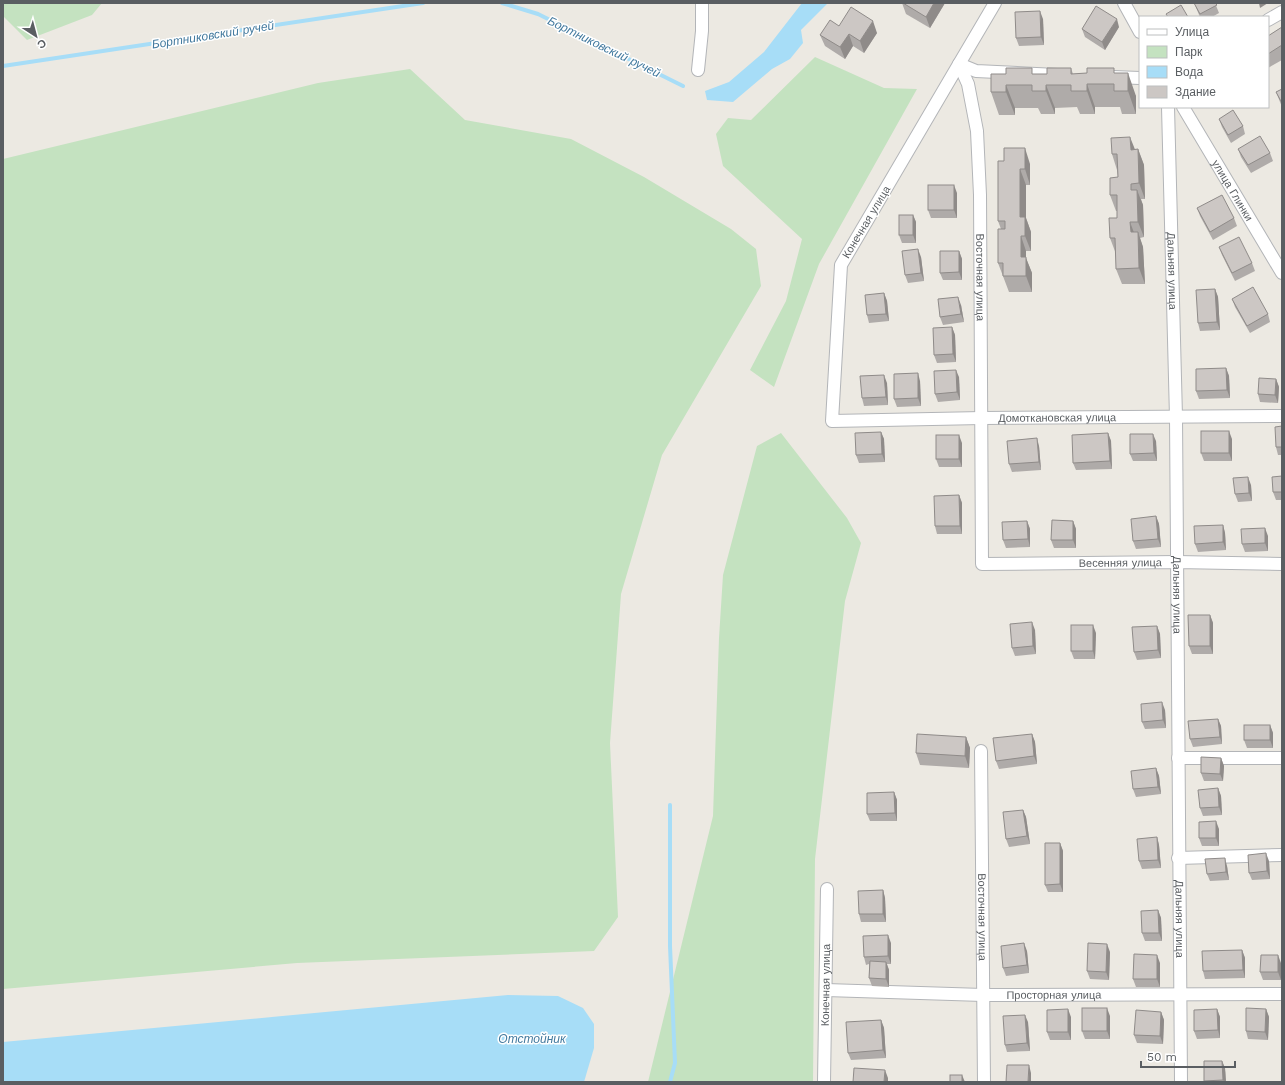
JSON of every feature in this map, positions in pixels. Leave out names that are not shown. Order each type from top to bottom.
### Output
[{"type":"street","points":[[698,70],[702,31],[702,3]]},
{"type":"street","points":[[995,3],[959,64],[976,71],[1070,75]]},
{"type":"street","points":[[1124,3],[1139,30]]},
{"type":"street","points":[[1269,19],[1282,12]]},
{"type":"street","name":"Восточная улица","points":[[959,64],[968,84],[977,132],[980,195],[982,564]]},
{"type":"street","name":"Конечная улица","points":[[832,421],[841,265],[959,64]]},
{"type":"street","points":[[1101,77],[1139,78]]},
{"type":"street","name":"Дальняя улица","points":[[1168,108],[1176,417],[1178,858],[1181,1082]]},
{"type":"street","name":"улица Глинки","points":[[1184,108],[1282,273]]},
{"type":"street","name":"Домоткановская улица","points":[[832,421],[982,418],[1282,416]]},
{"type":"street","name":"Весенняя улица","points":[[982,564],[1177,562],[1282,564]]},
{"type":"street","name":"Восточная улица","points":[[982,751],[984,1082]]},
{"type":"street","points":[[1178,758],[1282,758]]},
{"type":"street","points":[[1178,858],[1282,855]]},
{"type":"street","name":"Конечная улица","points":[[824,1082],[827,889]]},
{"type":"street","name":"Просторная улица","points":[[826,990],[983,996],[1282,994]]},
{"type":"green space","points":[[3,3],[102,3],[92,15],[27,40],[3,16]]},
{"type":"green space","points":[[815,57],[884,88],[917,89],[819,264],[774,387],[750,370],[786,301],[802,239],[723,166],[716,134],[728,118],[751,120]]},
{"type":"green space","points":[[410,69],[465,120],[571,139],[644,177],[731,229],[756,249],[761,286],[662,455],[621,594],[610,743],[618,917],[594,951],[297,963],[3,989],[3,159],[318,83]]},
{"type":"green space","points":[[781,433],[847,518],[861,543],[845,601],[815,859],[813,1082],[648,1082],[713,816],[719,638],[723,575],[757,446]]},
{"type":"water","points":[[802,3],[828,3],[801,30],[803,43],[790,59],[772,69],[733,102],[707,100],[705,91],[729,82],[764,52]]},
{"type":"water","name":"Отстойник","points":[[508,995],[558,996],[583,1008],[594,1024],[594,1048],[584,1082],[3,1082],[3,1042]]},
{"type":"building","points":[[903,3],[934,3],[926,17]]},
{"type":"building","points":[[1194,3],[1215,3],[1217,5],[1200,14]]},
{"type":"building","points":[[1181,5],[1187,16],[1167,16],[1166,14]]},
{"type":"building","points":[[1096,6],[1117,19],[1102,42],[1082,29]]},
{"type":"building","points":[[851,7],[873,21],[860,41],[849,34],[840,47],[820,35],[830,20],[839,26]]},
{"type":"building","points":[[1040,11],[1041,37],[1016,38],[1015,12]]},
{"type":"building","points":[[1282,27],[1282,45],[1269,53],[1269,35]]},
{"type":"building","points":[[1006,68],[1032,68],[1032,74],[1047,74],[1047,68],[1071,68],[1071,74],[1087,73],[1087,68],[1114,68],[1114,73],[1128,73],[1128,91],[1114,91],[1114,84],[1087,84],[1087,91],[1071,91],[1071,85],[1046,85],[1046,91],[1032,91],[1032,85],[1006,85],[1006,92],[991,92],[991,74],[1006,74]]},
{"type":"building","points":[[1282,89],[1282,103],[1276,92]]},
{"type":"building","points":[[1233,110],[1243,126],[1228,135],[1219,119]]},
{"type":"building","points":[[1260,136],[1270,153],[1248,165],[1238,149]]},
{"type":"building","points":[[1130,137],[1131,150],[1138,149],[1139,183],[1131,184],[1131,190],[1137,190],[1138,222],[1130,222],[1131,232],[1138,232],[1139,268],[1116,269],[1115,238],[1110,238],[1109,218],[1117,218],[1117,195],[1110,195],[1110,178],[1118,177],[1117,154],[1112,154],[1111,138]]},
{"type":"building","points":[[1004,148],[1025,148],[1025,169],[1020,169],[1020,217],[1025,217],[1025,236],[1021,236],[1021,257],[1026,257],[1026,276],[1003,276],[1003,263],[998,263],[998,229],[1005,229],[1005,221],[998,221],[998,161],[1004,161]]},
{"type":"building","points":[[928,185],[954,185],[954,210],[928,210]]},
{"type":"building","points":[[1222,195],[1234,218],[1210,232],[1197,208]]},
{"type":"building","points":[[899,215],[913,215],[913,235],[899,235]]},
{"type":"building","points":[[1239,237],[1252,263],[1232,273],[1219,247]]},
{"type":"building","points":[[918,249],[921,273],[905,275],[902,251]]},
{"type":"building","points":[[940,251],[959,251],[959,272],[940,273]]},
{"type":"building","points":[[1253,287],[1268,314],[1247,326],[1232,299]]},
{"type":"building","points":[[1215,289],[1217,322],[1198,323],[1196,290]]},
{"type":"building","points":[[884,293],[886,314],[867,315],[865,295]]},
{"type":"building","points":[[958,297],[961,314],[940,317],[938,299]]},
{"type":"building","points":[[952,327],[953,354],[934,355],[933,328]]},
{"type":"building","points":[[1226,368],[1227,390],[1196,391],[1196,369]]},
{"type":"building","points":[[956,370],[957,392],[935,394],[934,371]]},
{"type":"building","points":[[918,373],[918,398],[894,399],[894,374]]},
{"type":"building","points":[[884,375],[886,397],[862,398],[860,376]]},
{"type":"building","points":[[1259,378],[1276,379],[1275,395],[1258,394]]},
{"type":"building","points":[[1282,426],[1282,447],[1276,447],[1275,427]]},
{"type":"building","points":[[1201,431],[1229,431],[1229,453],[1201,453]]},
{"type":"building","points":[[881,432],[882,454],[856,455],[855,433]]},
{"type":"building","points":[[1108,433],[1110,461],[1073,463],[1072,435]]},
{"type":"building","points":[[1130,434],[1153,434],[1154,453],[1130,454]]},
{"type":"building","points":[[936,435],[959,435],[959,459],[936,459]]},
{"type":"building","points":[[1037,438],[1039,462],[1009,464],[1007,441]]},
{"type":"building","points":[[1282,476],[1282,492],[1273,492],[1272,477]]},
{"type":"building","points":[[1248,477],[1249,493],[1235,494],[1233,478]]},
{"type":"building","points":[[959,495],[960,526],[935,526],[934,496]]},
{"type":"building","points":[[1156,516],[1158,539],[1133,541],[1131,519]]},
{"type":"building","points":[[1052,520],[1073,521],[1073,540],[1051,540]]},
{"type":"building","points":[[1027,521],[1028,539],[1003,540],[1002,522]]},
{"type":"building","points":[[1223,525],[1223,542],[1195,544],[1194,526]]},
{"type":"building","points":[[1265,528],[1265,543],[1242,544],[1241,529]]},
{"type":"building","points":[[1188,615],[1210,615],[1210,646],[1189,646]]},
{"type":"building","points":[[1032,622],[1033,646],[1012,648],[1010,624]]},
{"type":"building","points":[[1071,625],[1093,625],[1093,651],[1071,651]]},
{"type":"building","points":[[1157,626],[1158,650],[1134,652],[1132,627]]},
{"type":"building","points":[[1162,702],[1163,720],[1142,722],[1141,704]]},
{"type":"building","points":[[1218,719],[1220,737],[1190,739],[1188,721]]},
{"type":"building","points":[[1244,725],[1270,725],[1270,740],[1244,740]]},
{"type":"building","points":[[917,734],[966,737],[965,756],[916,753]]},
{"type":"building","points":[[1032,734],[1034,756],[996,761],[993,738]]},
{"type":"building","points":[[1201,757],[1221,758],[1220,774],[1201,773]]},
{"type":"building","points":[[1156,768],[1158,787],[1133,789],[1131,771]]},
{"type":"building","points":[[1218,788],[1219,807],[1200,808],[1198,790]]},
{"type":"building","points":[[894,792],[895,813],[867,814],[867,793]]},
{"type":"building","points":[[1023,810],[1027,836],[1006,839],[1003,812]]},
{"type":"building","points":[[1216,821],[1216,838],[1199,838],[1199,822]]},
{"type":"building","points":[[1157,837],[1158,860],[1139,861],[1137,839]]},
{"type":"building","points":[[1045,843],[1060,843],[1060,884],[1045,885]]},
{"type":"building","points":[[1266,853],[1267,871],[1249,873],[1248,855]]},
{"type":"building","points":[[1225,858],[1226,872],[1207,874],[1205,859]]},
{"type":"building","points":[[883,890],[883,914],[859,914],[858,891]]},
{"type":"building","points":[[1158,910],[1159,933],[1142,933],[1141,911]]},
{"type":"building","points":[[888,935],[888,956],[864,957],[863,936]]},
{"type":"building","points":[[1024,943],[1027,965],[1003,968],[1001,946]]},
{"type":"building","points":[[1088,943],[1107,944],[1106,972],[1087,971]]},
{"type":"building","points":[[1242,950],[1243,970],[1203,971],[1202,951]]},
{"type":"building","points":[[1134,954],[1157,955],[1157,979],[1133,979]]},
{"type":"building","points":[[1261,955],[1278,955],[1278,972],[1260,972]]},
{"type":"building","points":[[870,961],[886,962],[886,979],[869,978]]},
{"type":"building","points":[[1082,1008],[1107,1008],[1107,1031],[1082,1031]]},
{"type":"building","points":[[1246,1008],[1266,1009],[1265,1032],[1246,1031]]},
{"type":"building","points":[[1068,1009],[1068,1032],[1047,1032],[1047,1010]]},
{"type":"building","points":[[1217,1009],[1218,1030],[1194,1031],[1194,1010]]},
{"type":"building","points":[[1136,1010],[1161,1012],[1160,1036],[1134,1035]]},
{"type":"building","points":[[1025,1015],[1027,1043],[1005,1045],[1003,1016]]},
{"type":"building","points":[[881,1020],[883,1050],[848,1053],[846,1022]]},
{"type":"building","points":[[1204,1061],[1222,1061],[1223,1080],[1204,1081]]},
{"type":"building","points":[[1007,1065],[1029,1065],[1028,1082],[1006,1082]]},
{"type":"building","points":[[854,1068],[885,1070],[884,1082],[853,1082]]},
{"type":"building","points":[[950,1075],[962,1075],[962,1082],[950,1082]]},
{"type":"waterway","name":"Бортниковский ручей","points":[[3,66],[423,3]]},
{"type":"waterway","name":"Бортниковский ручей","points":[[502,3],[538,14],[683,86]]},
{"type":"waterway","points":[[670,805],[670,946],[675,1063],[670,1082]]}]
